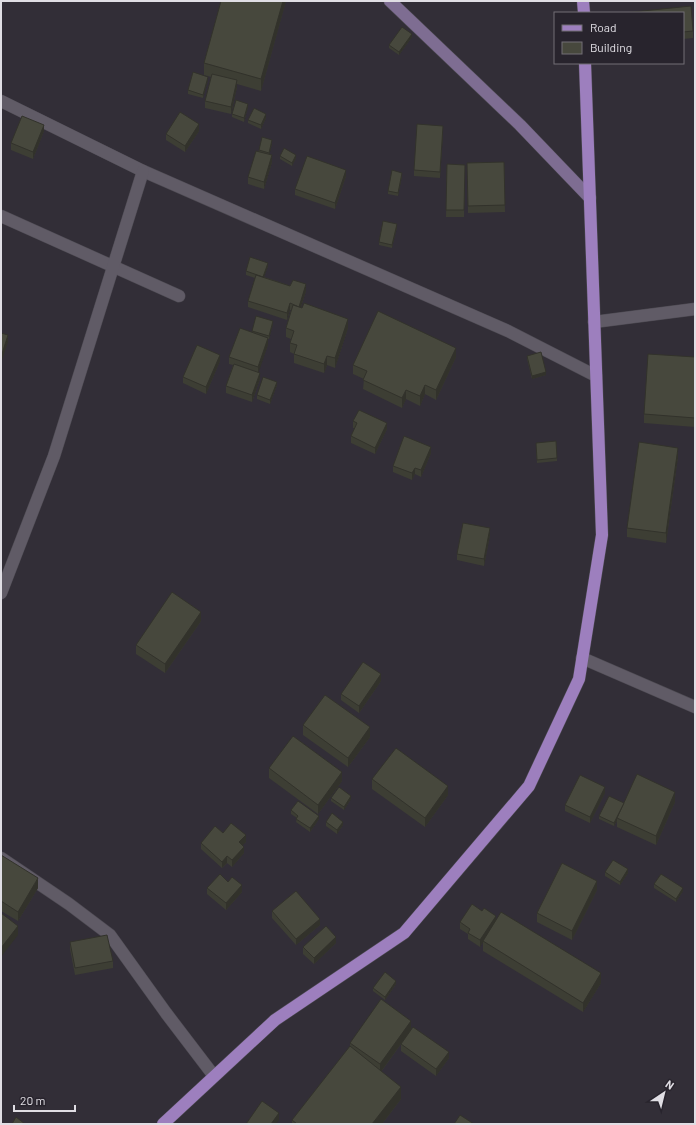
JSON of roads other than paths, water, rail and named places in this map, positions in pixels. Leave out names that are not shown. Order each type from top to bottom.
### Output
[{"type":"main road","points":[[583,1],[584,12]]},
{"type":"main road","points":[[163,1124],[275,1020],[404,933],[529,786],[579,679],[602,535],[585,64]]},
{"type":"street","points":[[390,1],[520,125],[590,198]]},
{"type":"street","points":[[1,100],[143,171],[508,330],[596,376]]},
{"type":"street","points":[[1,593],[54,456],[143,171]]},
{"type":"street","points":[[1,216],[179,296]]},
{"type":"street","points":[[594,322],[695,309]]},
{"type":"street","points":[[582,658],[695,708]]},
{"type":"street","points":[[1,858],[69,904],[110,935],[166,1013],[214,1076]]}]
